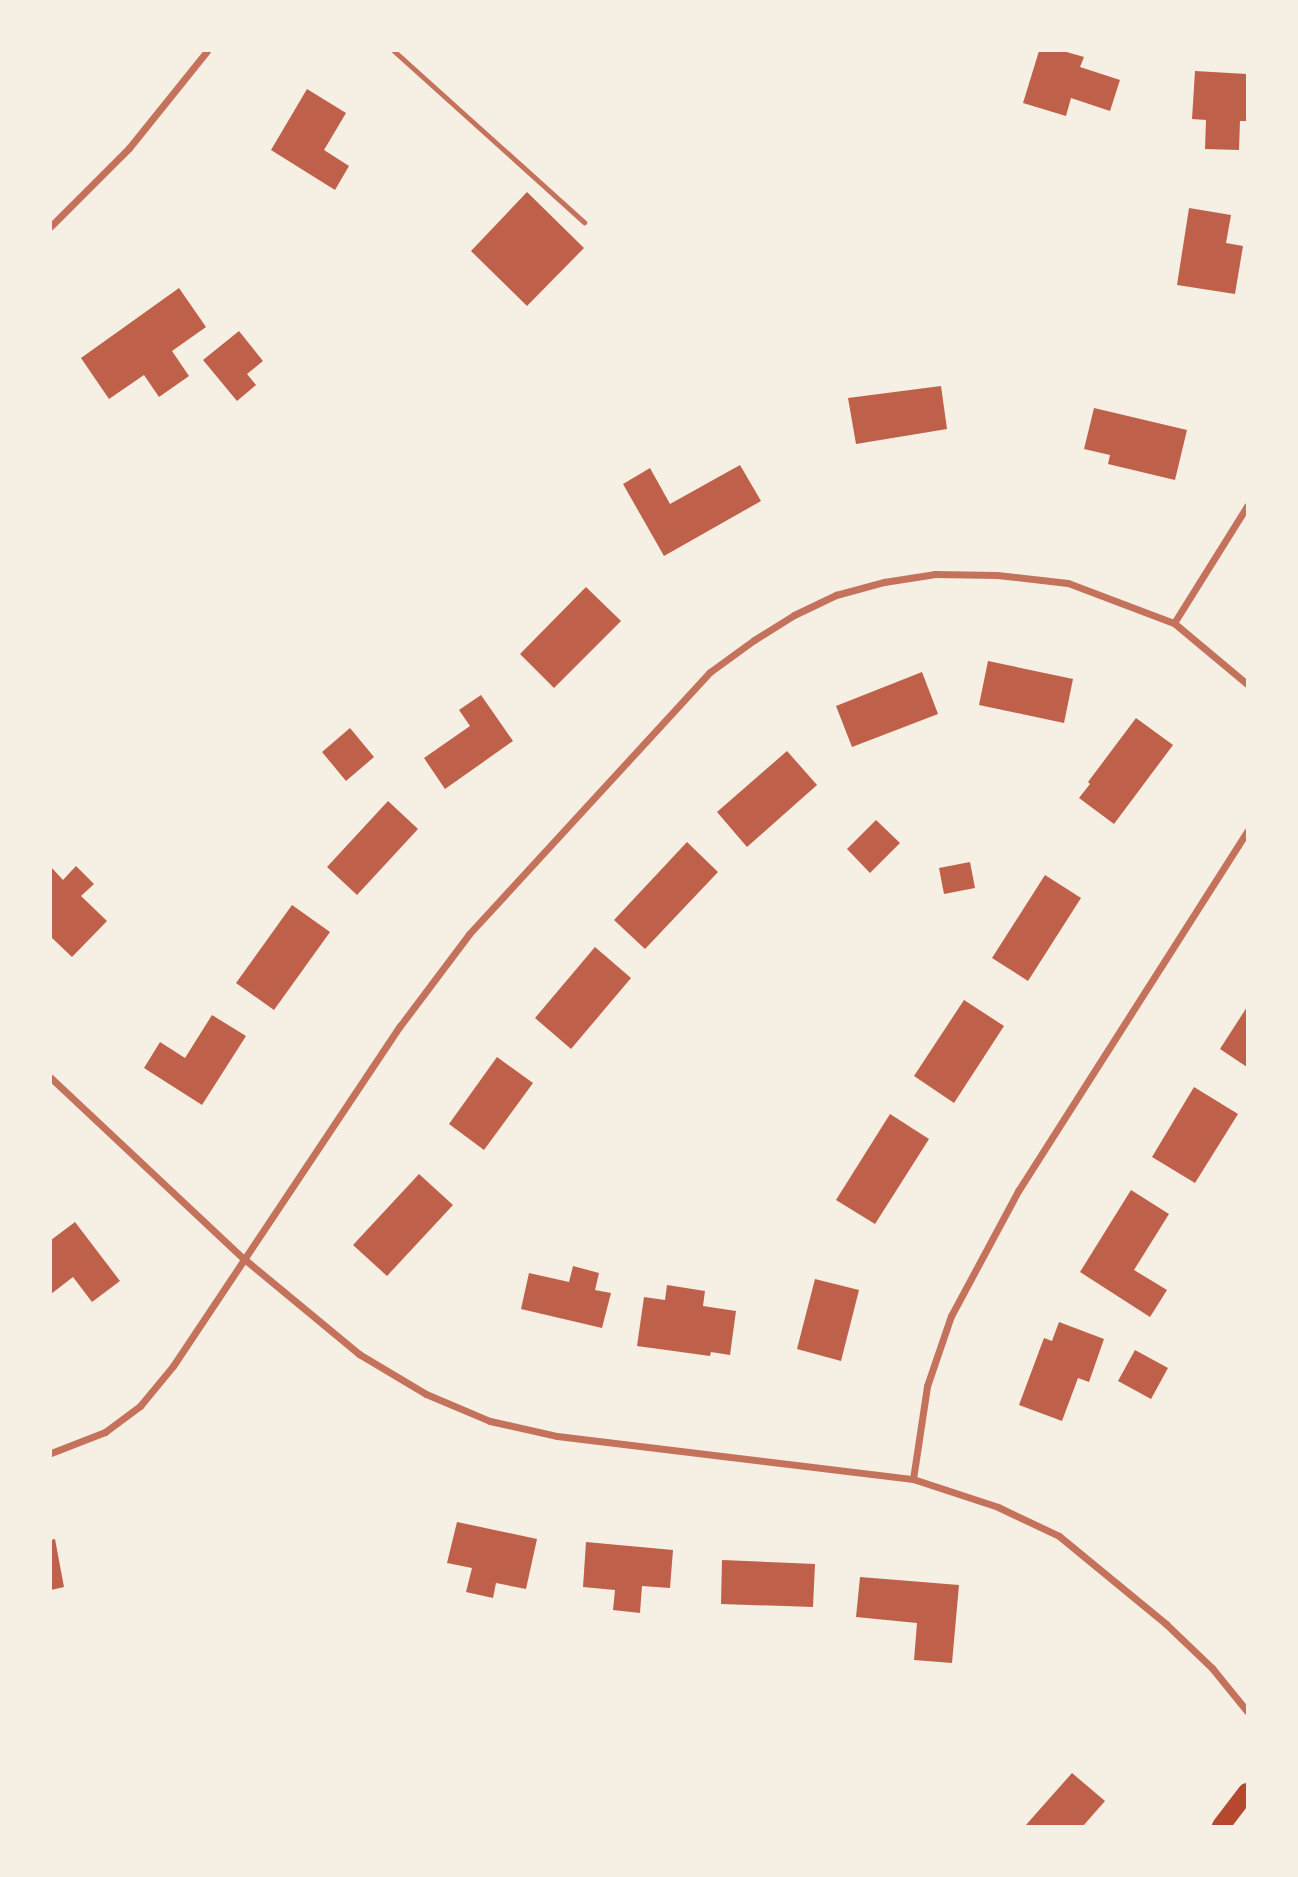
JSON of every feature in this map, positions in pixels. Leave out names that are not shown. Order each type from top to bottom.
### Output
[{"type":"main road","points":[[1221,1826],[1247,1792]]},
{"type":"street","points":[[51,226],[129,148],[206,51]]},
{"type":"street","points":[[1174,623],[1247,506]]},
{"type":"street","points":[[51,1452],[105,1432],[140,1406],[173,1366],[400,1026],[469,934],[709,672],[754,640],[794,615],[836,595],[884,582],[935,574],[997,575],[1068,583],[1174,623],[1247,684]]},
{"type":"street","points":[[913,1479],[927,1386],[951,1316],[1018,1191],[1247,831]]},
{"type":"street","points":[[51,1078],[243,1258],[359,1354],[426,1394],[490,1421],[558,1436],[913,1479],[998,1507],[1059,1536],[1166,1624],[1212,1668],[1247,1711]]},
{"type":"lane","points":[[394,51],[584,222]]},
{"type":"building","points":[[1039,51],[1063,51],[1084,57],[1080,67],[1120,80],[1110,111],[1071,98],[1066,116],[1023,103]]},
{"type":"building","points":[[1195,71],[1247,74],[1247,121],[1240,121],[1239,150],[1205,149],[1206,120],[1192,119]]},
{"type":"building","points":[[307,89],[346,113],[324,150],[349,166],[335,190],[271,150]]},
{"type":"building","points":[[527,192],[584,248],[527,306],[471,251]]},
{"type":"building","points":[[1189,208],[1231,215],[1226,243],[1243,246],[1235,294],[1177,285]]},
{"type":"building","points":[[179,288],[206,327],[172,351],[189,376],[159,397],[144,375],[109,399],[81,358]]},
{"type":"building","points":[[239,331],[263,361],[247,374],[256,385],[237,401],[203,360]]},
{"type":"building","points":[[941,386],[947,429],[856,444],[848,398]]},
{"type":"building","points":[[1094,408],[1187,430],[1175,480],[1108,464],[1110,455],[1084,449]]},
{"type":"building","points":[[740,465],[761,501],[664,556],[623,484],[650,468],[670,504]]},
{"type":"building","points":[[586,587],[621,621],[554,688],[520,654]]},
{"type":"building","points":[[988,661],[1073,679],[1064,723],[979,705]]},
{"type":"building","points":[[922,672],[938,714],[852,747],[836,706]]},
{"type":"building","points":[[481,695],[513,741],[445,789],[424,758],[470,726],[459,710]]},
{"type":"building","points":[[1136,718],[1173,745],[1114,824],[1079,798]]},
{"type":"building","points":[[350,728],[374,757],[346,781],[322,752]]},
{"type":"building","points":[[787,751],[817,785],[747,847],[717,812]]},
{"type":"building","points":[[388,801],[418,829],[357,895],[327,867]]},
{"type":"building","points":[[876,820],[900,843],[870,873],[847,849]]},
{"type":"building","points":[[687,842],[718,872],[645,949],[614,920]]},
{"type":"building","points":[[970,862],[975,888],[944,894],[939,868]]},
{"type":"building","points":[[76,866],[94,884],[81,896],[107,921],[72,957],[51,937],[51,867],[63,880]]},
{"type":"building","points":[[1045,875],[1081,898],[1028,981],[992,958]]},
{"type":"building","points":[[292,905],[330,932],[274,1010],[236,983]]},
{"type":"building","points":[[595,947],[631,978],[571,1049],[535,1018]]},
{"type":"building","points":[[964,1000],[1004,1026],[954,1103],[914,1076]]},
{"type":"building","points":[[1247,1007],[1247,1067],[1220,1049]]},
{"type":"building","points":[[212,1015],[246,1036],[202,1105],[144,1068],[160,1042],[185,1058]]},
{"type":"building","points":[[497,1057],[533,1083],[484,1150],[449,1124]]},
{"type":"building","points":[[1194,1087],[1238,1114],[1195,1183],[1152,1157]]},
{"type":"building","points":[[890,1114],[929,1139],[875,1224],[836,1200]]},
{"type":"building","points":[[419,1174],[453,1205],[387,1276],[353,1245]]},
{"type":"building","points":[[1131,1190],[1169,1214],[1134,1270],[1167,1290],[1150,1317],[1080,1272]]},
{"type":"building","points":[[75,1222],[120,1281],[92,1302],[73,1277],[51,1294],[51,1240]]},
{"type":"building","points":[[573,1266],[599,1273],[595,1290],[611,1293],[602,1328],[521,1309],[529,1273],[569,1282]]},
{"type":"building","points":[[815,1279],[859,1290],[841,1361],[797,1349]]},
{"type":"building","points":[[667,1285],[705,1291],[703,1306],[736,1311],[730,1355],[711,1352],[710,1356],[637,1346],[644,1297],[665,1300]]},
{"type":"building","points":[[1059,1322],[1104,1339],[1089,1382],[1078,1378],[1062,1421],[1019,1405],[1044,1338],[1052,1341]]},
{"type":"building","points":[[1135,1350],[1168,1368],[1151,1399],[1118,1381]]},
{"type":"building","points":[[457,1522],[537,1539],[526,1589],[496,1583],[493,1598],[466,1592],[472,1568],[447,1563]]},
{"type":"building","points":[[55,1539],[64,1587],[51,1590],[51,1540]]},
{"type":"building","points":[[586,1542],[673,1550],[670,1588],[642,1586],[640,1613],[613,1610],[615,1590],[583,1587]]},
{"type":"building","points":[[722,1560],[815,1564],[813,1607],[721,1604]]},
{"type":"building","points":[[860,1577],[959,1585],[952,1663],[914,1660],[917,1623],[856,1617]]},
{"type":"building","points":[[1072,1773],[1105,1801],[1083,1826],[1025,1826]]}]
